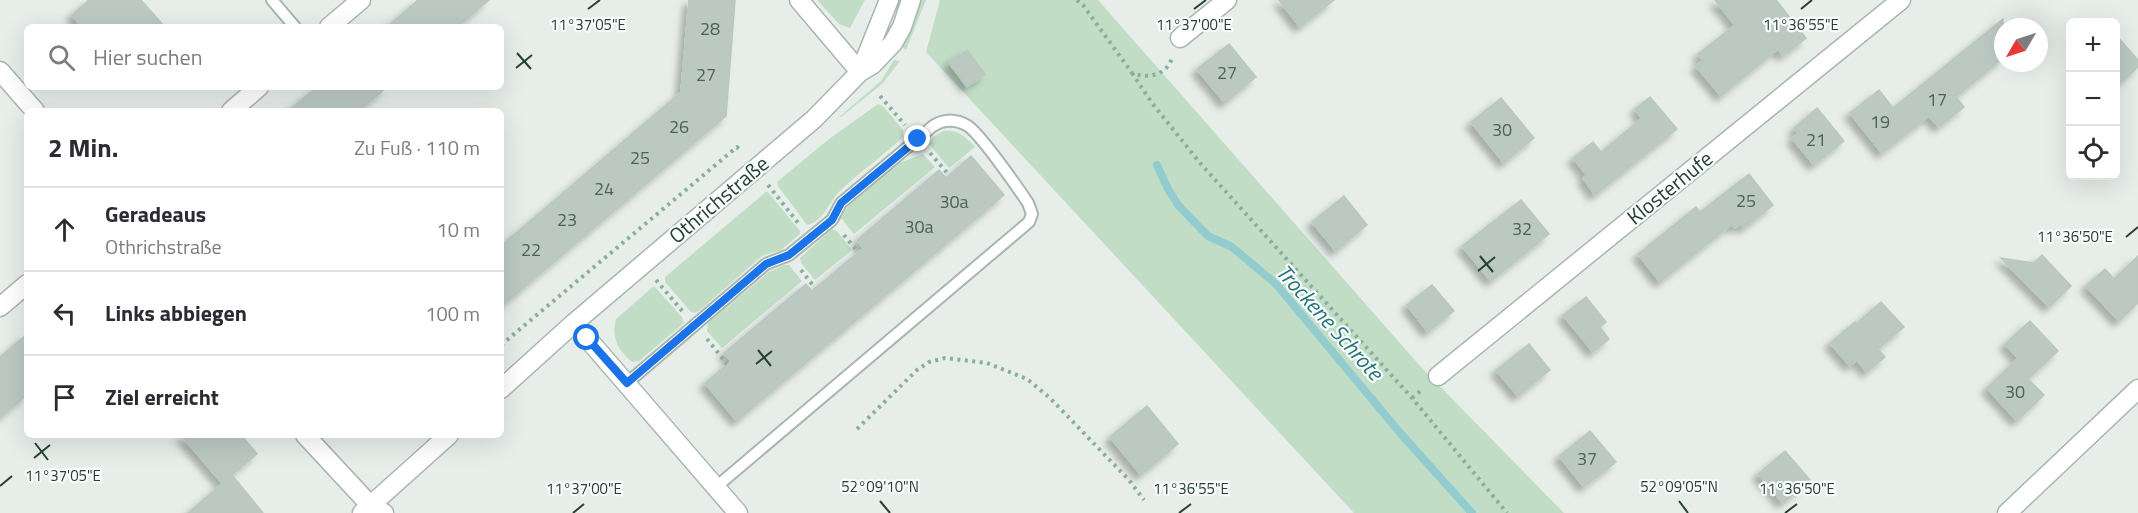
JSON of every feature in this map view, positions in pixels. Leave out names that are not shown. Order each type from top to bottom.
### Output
[{"type":"street","points":[[333,24],[361,0]]},
{"type":"street","points":[[799,0],[860,72]]},
{"type":"street","points":[[860,72],[889,0]]},
{"type":"street","points":[[860,72],[872,65],[893,43],[902,27],[911,0]]},
{"type":"street","points":[[1180,38],[1227,0]]},
{"type":"street","name":"Klosterhufe","points":[[1438,376],[1901,0]]},
{"type":"street","points":[[0,71],[32,108]]},
{"type":"street","name":"Othrichstraße","points":[[504,386],[574,323],[824,110],[860,72]]},
{"type":"street","points":[[234,108],[256,90]]},
{"type":"street","points":[[0,307],[24,287]]},
{"type":"street","points":[[574,323],[738,513]]},
{"type":"street","points":[[2007,513],[2138,389]]},
{"type":"street","points":[[308,438],[372,510],[446,438]]},
{"type":"lane","points":[[273,0],[293,24]]},
{"type":"lane","points":[[627,383],[766,264],[789,255],[832,220],[841,203],[933,126],[948,120],[958,122],[974,131],[1028,203],[1031,211],[1029,222],[716,487]]},
{"type":"path","points":[[1077,0],[1083,5],[1152,104],[1200,163],[1412,398],[1507,513]]},
{"type":"path","points":[[1083,5],[1089,0]]},
{"type":"path","points":[[1132,73],[1144,78],[1153,76],[1170,65],[1180,38]]},
{"type":"path","points":[[880,96],[905,125]]},
{"type":"path","points":[[504,342],[737,147],[755,169]]},
{"type":"path","points":[[782,202],[799,223]]},
{"type":"path","points":[[668,294],[684,312]]},
{"type":"path","points":[[857,429],[917,370],[929,362],[945,358],[987,363],[1014,372],[1039,388],[1092,440],[1144,500]]},
{"type":"green space","points":[[817,0],[865,0],[850,28],[839,24]]},
{"type":"green space","points":[[921,0],[926,0],[906,50],[901,46]]},
{"type":"green space","points":[[940,0],[1098,0],[1421,367],[1564,513],[1354,513],[926,52]]},
{"type":"green space","points":[[894,60],[900,61],[882,84],[839,117],[881,81]]},
{"type":"green space","points":[[878,104],[883,106],[903,130],[903,137],[839,192],[818,220],[807,225],[777,182],[829,139]]},
{"type":"green space","points":[[943,131],[965,137],[975,147],[949,168],[929,144],[933,137]]},
{"type":"green space","points":[[923,154],[935,167],[854,234],[841,218],[850,203],[897,164]]},
{"type":"green space","points":[[767,191],[800,231],[800,234],[781,250],[762,256],[699,311],[694,313],[690,311],[665,282],[665,277]]},
{"type":"green space","points":[[832,229],[837,231],[852,250],[815,280],[801,263],[800,258]]},
{"type":"green space","points":[[789,265],[802,281],[722,348],[707,331],[708,323],[769,272]]},
{"type":"green space","points":[[654,286],[682,317],[684,323],[639,361],[632,362],[623,353],[615,338],[616,319]]},
{"type":"building","points":[[89,0],[141,0],[162,24],[80,24],[72,15]]},
{"type":"building","points":[[418,0],[489,0],[461,24],[390,24]]},
{"type":"building","points":[[689,0],[735,0],[726,116],[504,304],[504,243],[681,92]]},
{"type":"building","points":[[1279,0],[1334,0],[1300,27]]},
{"type":"building","points":[[1715,0],[1776,0],[1806,38],[1783,56],[1778,49],[1721,96],[1696,66],[1703,60],[1698,54],[1735,25]]},
{"type":"building","points":[[1994,26],[1994,65],[1956,97],[1964,107],[1939,127],[1929,116],[1882,153],[1850,113],[1879,90],[1893,108]]},
{"type":"building","points":[[2120,40],[2138,60],[2138,67],[2120,83]]},
{"type":"building","points":[[1229,44],[1256,77],[1225,103],[1197,69]]},
{"type":"building","points":[[967,50],[985,74],[967,87],[949,63]]},
{"type":"building","points":[[313,90],[384,90],[362,108],[292,108]]},
{"type":"building","points":[[1650,97],[1677,129],[1595,195],[1583,178],[1587,175],[1573,158],[1593,142],[1601,152],[1642,118],[1635,109]]},
{"type":"building","points":[[1501,98],[1534,138],[1504,163],[1471,122]]},
{"type":"building","points":[[1817,108],[1844,141],[1814,165],[1792,138],[1798,133],[1794,128]]},
{"type":"building","points":[[971,156],[1004,195],[737,421],[705,383],[731,361],[724,353],[806,284],[812,291],[863,248],[857,240],[939,170],[946,178]]},
{"type":"building","points":[[1749,174],[1773,205],[1744,228],[1740,224],[1735,228],[1732,224],[1660,282],[1638,254],[1696,207],[1700,212]]},
{"type":"building","points":[[1344,196],[1367,225],[1336,251],[1312,222]]},
{"type":"building","points":[[1521,200],[1549,234],[1491,281],[1462,246]]},
{"type":"building","points":[[2042,255],[2071,286],[2049,307],[2001,258],[2034,263]]},
{"type":"building","points":[[2138,256],[2138,303],[2119,321],[2086,286],[2105,269],[2114,279]]},
{"type":"building","points":[[1432,285],[1454,311],[1428,332],[1407,305]]},
{"type":"building","points":[[1586,297],[1606,322],[1600,327],[1609,339],[1593,352],[1563,315]]},
{"type":"building","points":[[1881,302],[1904,327],[1878,349],[1885,357],[1867,372],[1857,360],[1850,366],[1830,343]]},
{"type":"building","points":[[2030,321],[2058,351],[2028,379],[2044,395],[2017,421],[1987,388],[2018,358],[2005,344]]},
{"type":"building","points":[[24,337],[24,398],[0,418],[0,357]]},
{"type":"building","points":[[1529,344],[1550,370],[1518,396],[1496,370]]},
{"type":"building","points":[[1147,406],[1178,444],[1141,475],[1110,437]]},
{"type":"building","points":[[1590,431],[1616,462],[1584,487],[1559,456]]},
{"type":"building","points":[[184,438],[244,438],[257,454],[232,475],[263,513],[188,513],[226,480],[222,483]]},
{"type":"building","points":[[1785,451],[1810,480],[1783,503],[1758,474]]},
{"type":"waterway","name":"Trockene Schrote","points":[[1157,165],[1178,205],[1208,236],[1232,247],[1276,284],[1401,434],[1472,513]]},
{"type":"route","points":[[587,338],[627,383],[766,264],[789,255],[832,220],[841,203],[918,139]]}]
